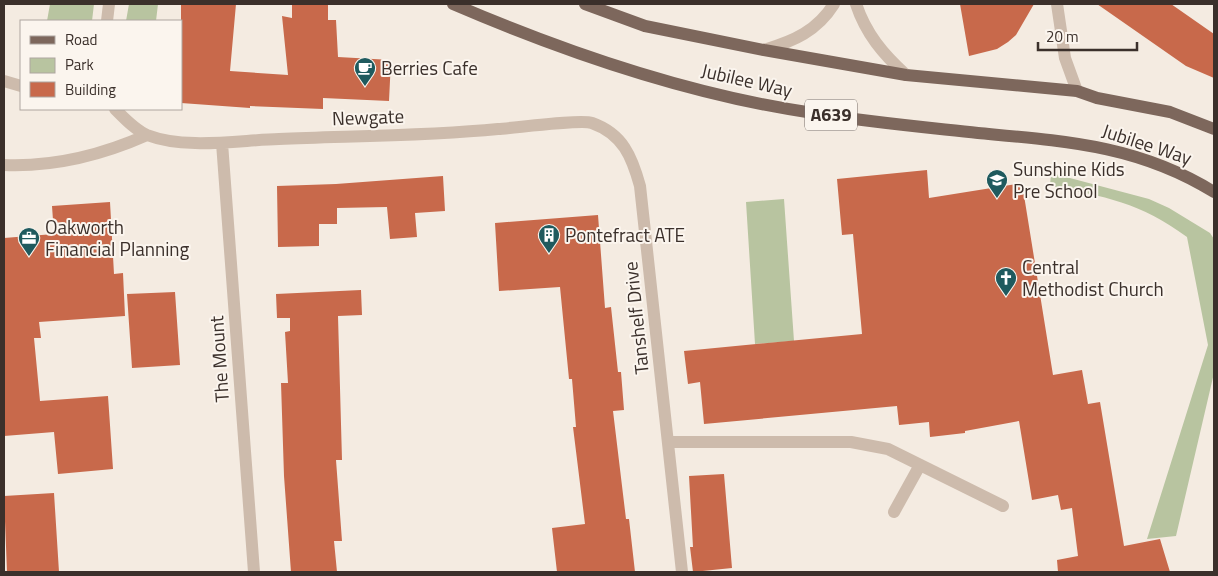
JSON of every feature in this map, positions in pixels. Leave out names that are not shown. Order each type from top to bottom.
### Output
[{"type":"main road","name":"Jubilee Way","points":[[453,4],[504,26],[630,70],[738,99],[812,113],[927,128],[1081,143],[1115,150],[1186,175],[1214,192]]},
{"type":"main road","name":"Jubilee Way","points":[[585,4],[645,26],[764,50],[906,75],[1077,91],[1097,98],[1170,112],[1214,129]]},
{"type":"street","points":[[107,20],[109,4]]},
{"type":"street","points":[[764,50],[792,42],[825,18],[834,4]]},
{"type":"street","points":[[856,4],[861,18],[882,53],[906,75]]},
{"type":"street","points":[[1057,4],[1064,58],[1077,91]]},
{"type":"street","points":[[4,81],[20,86]]},
{"type":"street","name":"Newgate","points":[[116,110],[147,135],[170,140],[222,143],[479,131],[590,122]]},
{"type":"street","name":"Tanshelf Drive","points":[[590,122],[613,133],[622,142],[633,159],[640,186],[682,572]]},
{"type":"street","points":[[4,165],[24,166],[80,158],[119,148],[147,135]]},
{"type":"street","name":"The Mount","points":[[222,143],[254,572]]},
{"type":"street","points":[[668,442],[851,442],[888,450],[1003,506]]},
{"type":"street","points":[[894,512],[920,464]]},
{"type":"green space","points":[[50,4],[94,4],[92,20],[47,20]]},
{"type":"green space","points":[[129,4],[158,4],[156,20],[126,20]]},
{"type":"green space","points":[[1051,173],[1149,199],[1169,208],[1210,233],[1214,239],[1214,373],[1176,536],[1147,539],[1208,345],[1187,237],[1154,216],[1122,202],[1050,186]]},
{"type":"green space","points":[[784,199],[794,341],[755,344],[746,202]]},
{"type":"building","points":[[181,4],[236,4],[230,71],[288,75],[282,16],[292,18],[292,4],[328,4],[328,20],[336,20],[338,57],[391,60],[389,101],[323,98],[323,109],[250,106],[250,108],[182,103]]},
{"type":"building","points":[[960,4],[1034,4],[1016,35],[1008,42],[997,49],[969,56]]},
{"type":"building","points":[[1097,4],[1171,4],[1214,34],[1214,78],[1186,66]]},
{"type":"building","points":[[927,170],[929,198],[1022,183],[1053,375],[1082,370],[1088,404],[1100,402],[1124,546],[1160,539],[1170,572],[1058,572],[1057,560],[1078,556],[1072,508],[1061,510],[1058,495],[1032,500],[1019,421],[965,431],[965,433],[930,437],[929,422],[899,425],[897,406],[704,424],[700,382],[688,384],[684,351],[862,334],[853,234],[842,235],[837,179]]},
{"type":"building","points":[[443,176],[445,211],[415,213],[417,237],[390,239],[387,207],[337,208],[337,224],[319,224],[319,246],[278,247],[277,186],[336,184]]},
{"type":"building","points":[[110,202],[114,274],[123,273],[125,316],[39,322],[41,338],[34,338],[40,401],[108,396],[113,469],[58,474],[54,432],[4,436],[4,238],[54,234],[52,206]]},
{"type":"building","points":[[598,215],[605,308],[611,307],[618,372],[621,372],[624,410],[613,411],[626,519],[629,519],[635,572],[557,572],[552,528],[585,524],[573,427],[576,427],[572,379],[569,379],[560,287],[499,291],[495,223]]},
{"type":"building","points":[[361,290],[362,315],[338,316],[342,460],[336,460],[342,541],[334,541],[337,572],[291,572],[284,476],[281,383],[288,383],[285,332],[290,331],[290,318],[277,318],[276,294]]},
{"type":"building","points":[[175,292],[180,365],[132,368],[127,294]]},
{"type":"building","points":[[724,474],[732,568],[693,572],[690,547],[693,547],[689,476]]},
{"type":"building","points":[[54,493],[59,572],[7,572],[4,496]]},
{"type":"place","name":"Berries Cafe","points":[[365,87]]},
{"type":"place","name":"Sunshine Kids Pre School","points":[[997,199]]},
{"type":"place","name":"Pontefract ATE","points":[[549,254]]},
{"type":"place","name":"Oakworth Financial Planning","points":[[29,257]]},
{"type":"place","name":"Central Methodist Church","points":[[1006,297]]}]
